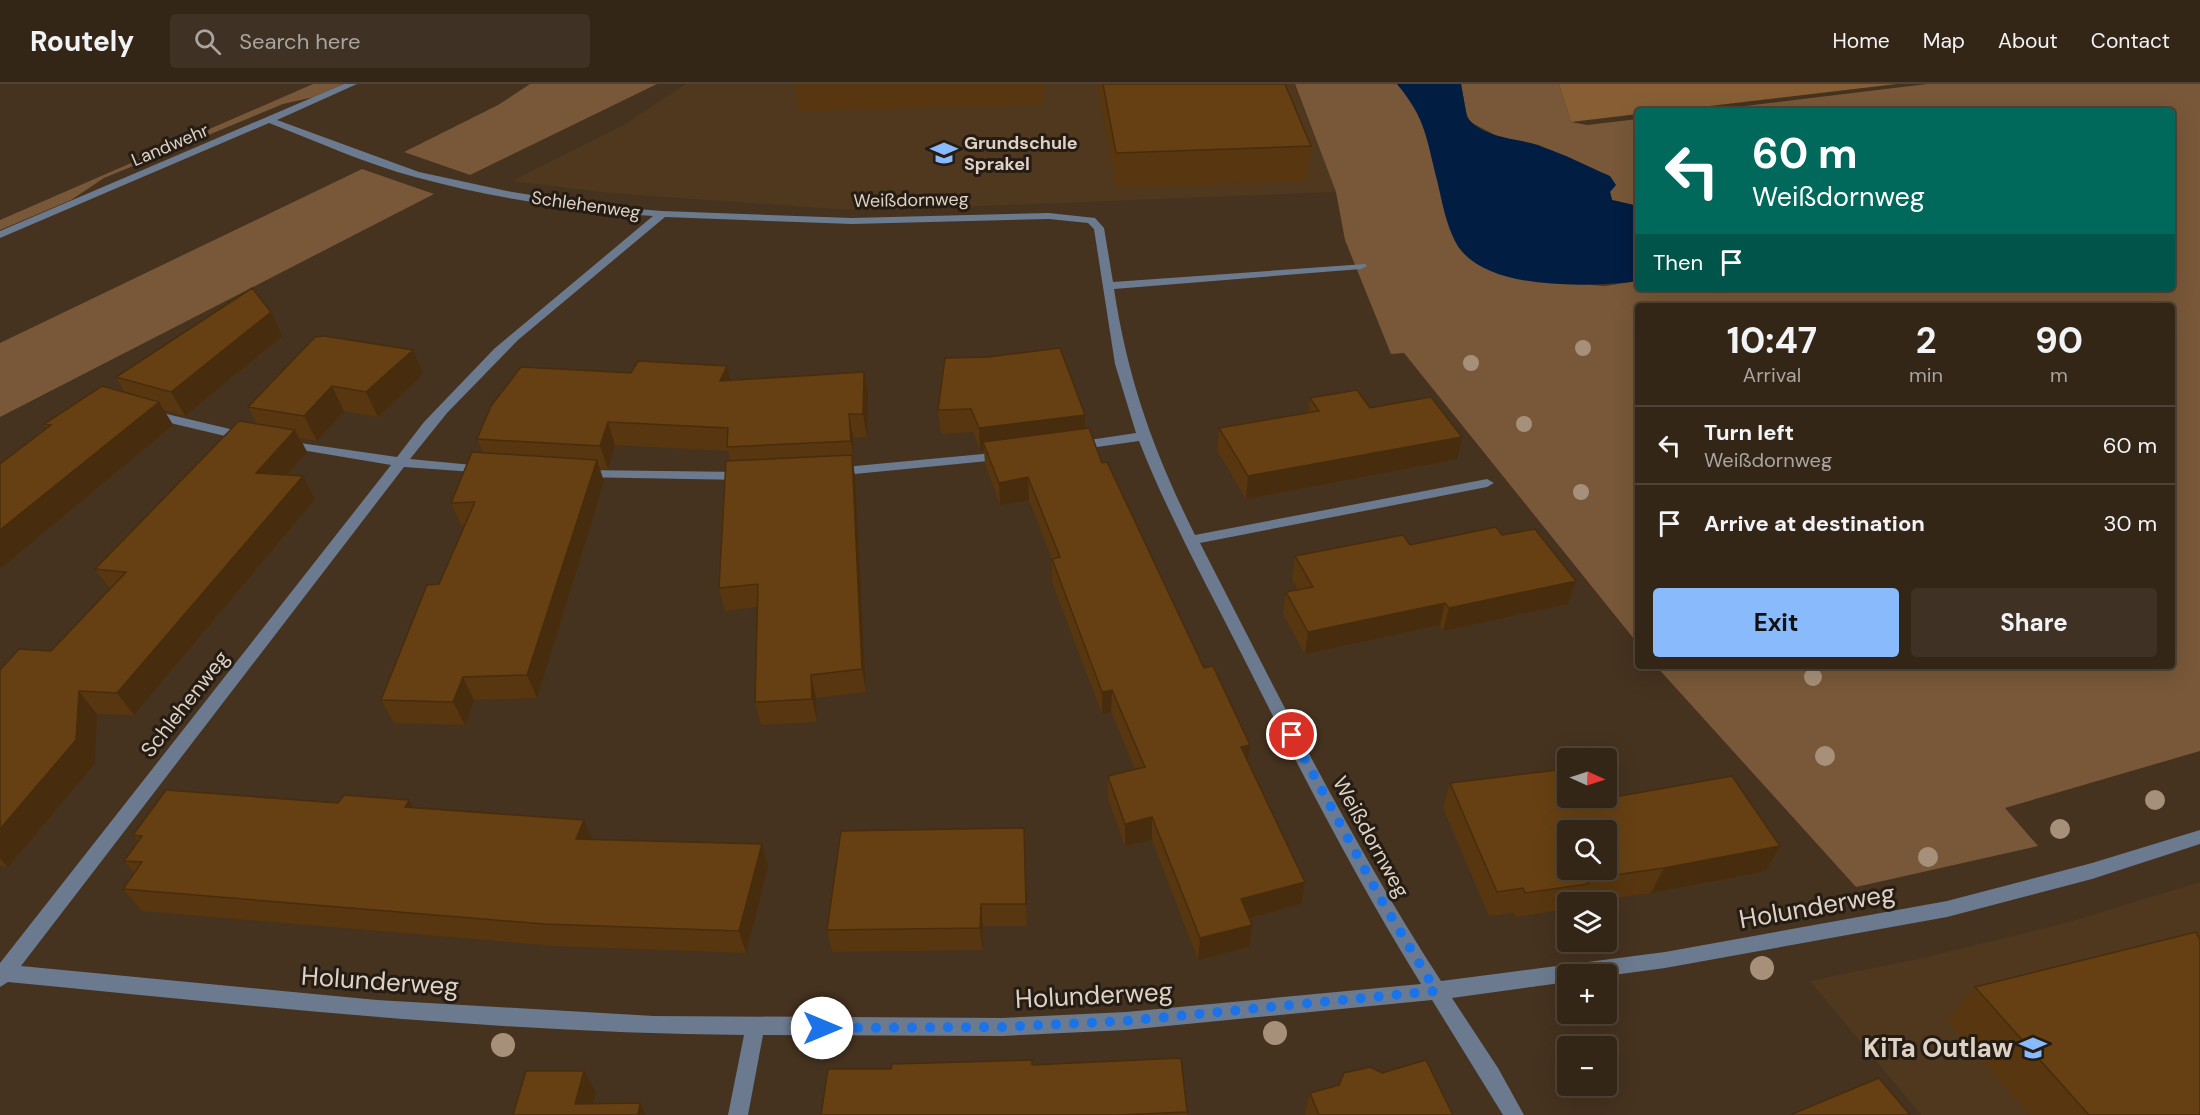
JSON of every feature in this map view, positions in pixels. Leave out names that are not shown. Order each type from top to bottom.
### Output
[{"type":"street","name":"Landwehr","points":[[0,235],[352,84]]},
{"type":"street","name":"Schlehenweg","points":[[269,120],[416,174],[518,196],[599,209],[662,214]]},
{"type":"street","name":"Schlehenweg","points":[[1,975],[272,631],[429,425],[478,372],[542,312],[612,259],[662,214]]},
{"type":"street","name":"Weißdornweg","points":[[662,214],[852,221],[1050,216],[1091,220],[1099,228],[1123,369],[1144,436],[1192,540],[1269,693],[1383,903],[1436,991]]},
{"type":"street","points":[[1110,285],[1361,266]]},
{"type":"street","points":[[134,409],[261,440],[400,462],[498,470]]},
{"type":"street","points":[[1066,447],[1144,436]]},
{"type":"street","points":[[824,473],[1021,454]]},
{"type":"street","points":[[562,473],[694,477],[761,475]]},
{"type":"street","points":[[1192,540],[1488,483]]},
{"type":"street","name":"Holunderweg","points":[[1,975],[377,1009],[654,1025],[1002,1027],[1114,1022],[1436,991],[1665,960],[1947,909],[2092,871],[2200,837]]},
{"type":"street","points":[[1436,991],[1494,1077],[1514,1115]]},
{"type":"street","points":[[738,1115],[754,1027]]},
{"type":"shaded area","points":[[313,84],[344,84],[314,97],[283,104],[104,178],[71,200],[0,230],[0,220]]},
{"type":"shaded area","points":[[530,84],[657,84],[470,175],[404,152],[498,105]]},
{"type":"shaded area","name":"Grundschule Sprakel","points":[[686,84],[1294,84],[1336,192],[907,209],[835,209],[610,193],[512,181],[624,125]]},
{"type":"shaded area","points":[[1295,84],[1397,84],[1415,105],[1423,121],[1446,215],[1459,248],[1530,280],[1605,286],[1635,281],[1635,291],[2175,291],[2175,108],[1729,108],[1927,84],[2200,84],[2200,751],[2005,808],[2038,846],[1856,887],[1659,669],[2175,669],[2175,303],[1635,303],[1635,640],[1404,353],[1391,354],[1345,240],[1336,192]]},
{"type":"shaded area","points":[[1461,84],[1559,84],[1571,122],[1587,125],[1635,119],[1635,205],[1612,200],[1610,192],[1539,145],[1499,137],[1470,122]]},
{"type":"shaded area","points":[[1559,84],[1897,84],[1693,108],[1635,108],[1635,114],[1571,122]]},
{"type":"shaded area","points":[[362,169],[434,194],[0,417],[0,343]]},
{"type":"shaded area","name":"KiTa Outlaw","points":[[2200,882],[2200,1115],[1921,1115],[1810,981],[1927,957],[2069,922]]},
{"type":"water","points":[[1397,84],[1461,84],[1467,117],[1482,130],[1549,149],[1610,176],[1616,185],[1610,192],[1612,200],[1635,205],[1635,281],[1570,285],[1543,283],[1494,273],[1475,263],[1455,242],[1446,216],[1424,129],[1407,96]]},
{"type":"building","points":[[1103,84],[1285,84],[1311,146],[1116,153]]},
{"type":"building","points":[[252,288],[271,312],[171,392],[116,377]]},
{"type":"building","points":[[324,336],[413,350],[366,392],[332,386],[304,416],[248,407],[315,337]]},
{"type":"building","points":[[1060,348],[1085,415],[979,428],[971,409],[938,410],[945,358],[988,357]]},
{"type":"building","points":[[638,361],[727,366],[720,381],[864,372],[863,414],[849,414],[851,441],[727,447],[728,428],[608,422],[600,446],[477,439],[491,406],[521,367],[631,373]]},
{"type":"building","points":[[102,386],[159,402],[0,530],[0,464],[51,425],[44,424]]},
{"type":"building","points":[[1357,390],[1370,408],[1431,397],[1462,437],[1248,476],[1219,428],[1319,411],[1310,398]]},
{"type":"building","points":[[239,421],[295,430],[256,473],[303,476],[117,693],[79,691],[76,740],[0,829],[0,670],[19,649],[51,651],[126,572],[95,569]]},
{"type":"building","points":[[1089,428],[1102,463],[1107,462],[1204,668],[1213,666],[1250,745],[1241,747],[1305,882],[1241,899],[1252,925],[1200,938],[1152,817],[1125,824],[1108,776],[1145,767],[1112,690],[1102,692],[1052,559],[1060,557],[1028,477],[999,483],[983,442]]},
{"type":"building","points":[[472,452],[597,460],[527,675],[463,677],[453,702],[381,700],[427,585],[439,584],[475,502],[451,503]]},
{"type":"building","points":[[852,455],[862,669],[811,675],[812,699],[755,702],[758,584],[719,588],[726,461]]},
{"type":"building","points":[[1496,527],[1502,535],[1535,529],[1576,581],[1449,608],[1445,603],[1308,632],[1286,592],[1313,587],[1295,556],[1403,535],[1410,545]]},
{"type":"building","points":[[1557,770],[1557,808],[1617,808],[1617,797],[1732,776],[1780,846],[1617,875],[1617,820],[1557,820],[1557,880],[1586,880],[1588,884],[1525,893],[1523,888],[1497,892],[1450,783]]},
{"type":"building","points":[[166,790],[338,803],[344,795],[409,800],[405,807],[584,820],[576,839],[762,844],[739,931],[544,924],[123,889],[142,862],[124,861],[142,836],[133,835]]},
{"type":"building","points":[[1024,828],[1026,904],[981,904],[980,928],[827,930],[841,831]]},
{"type":"building","points":[[2196,932],[2200,940],[2200,1115],[2089,1115],[1975,987]]},
{"type":"building","points":[[1181,1058],[1187,1112],[1119,1115],[821,1115],[828,1069],[891,1069],[892,1064],[1032,1060],[1032,1065]]},
{"type":"building","points":[[1426,1060],[1453,1115],[1319,1115],[1310,1093],[1339,1085],[1344,1073],[1370,1067],[1382,1073]]},
{"type":"building","points":[[526,1071],[584,1071],[575,1104],[640,1103],[638,1115],[513,1115]]},
{"type":"building","points":[[1879,1078],[1910,1115],[1790,1115]]},
{"type":"place","name":"Grundschule Sprakel","points":[[944,153]]},
{"type":"place","name":"KiTa Outlaw","points":[[2033,1048]]},
{"type":"route","points":[[822,1028],[1002,1027],[1126,1021],[1436,991],[1383,903],[1292,735]]}]
